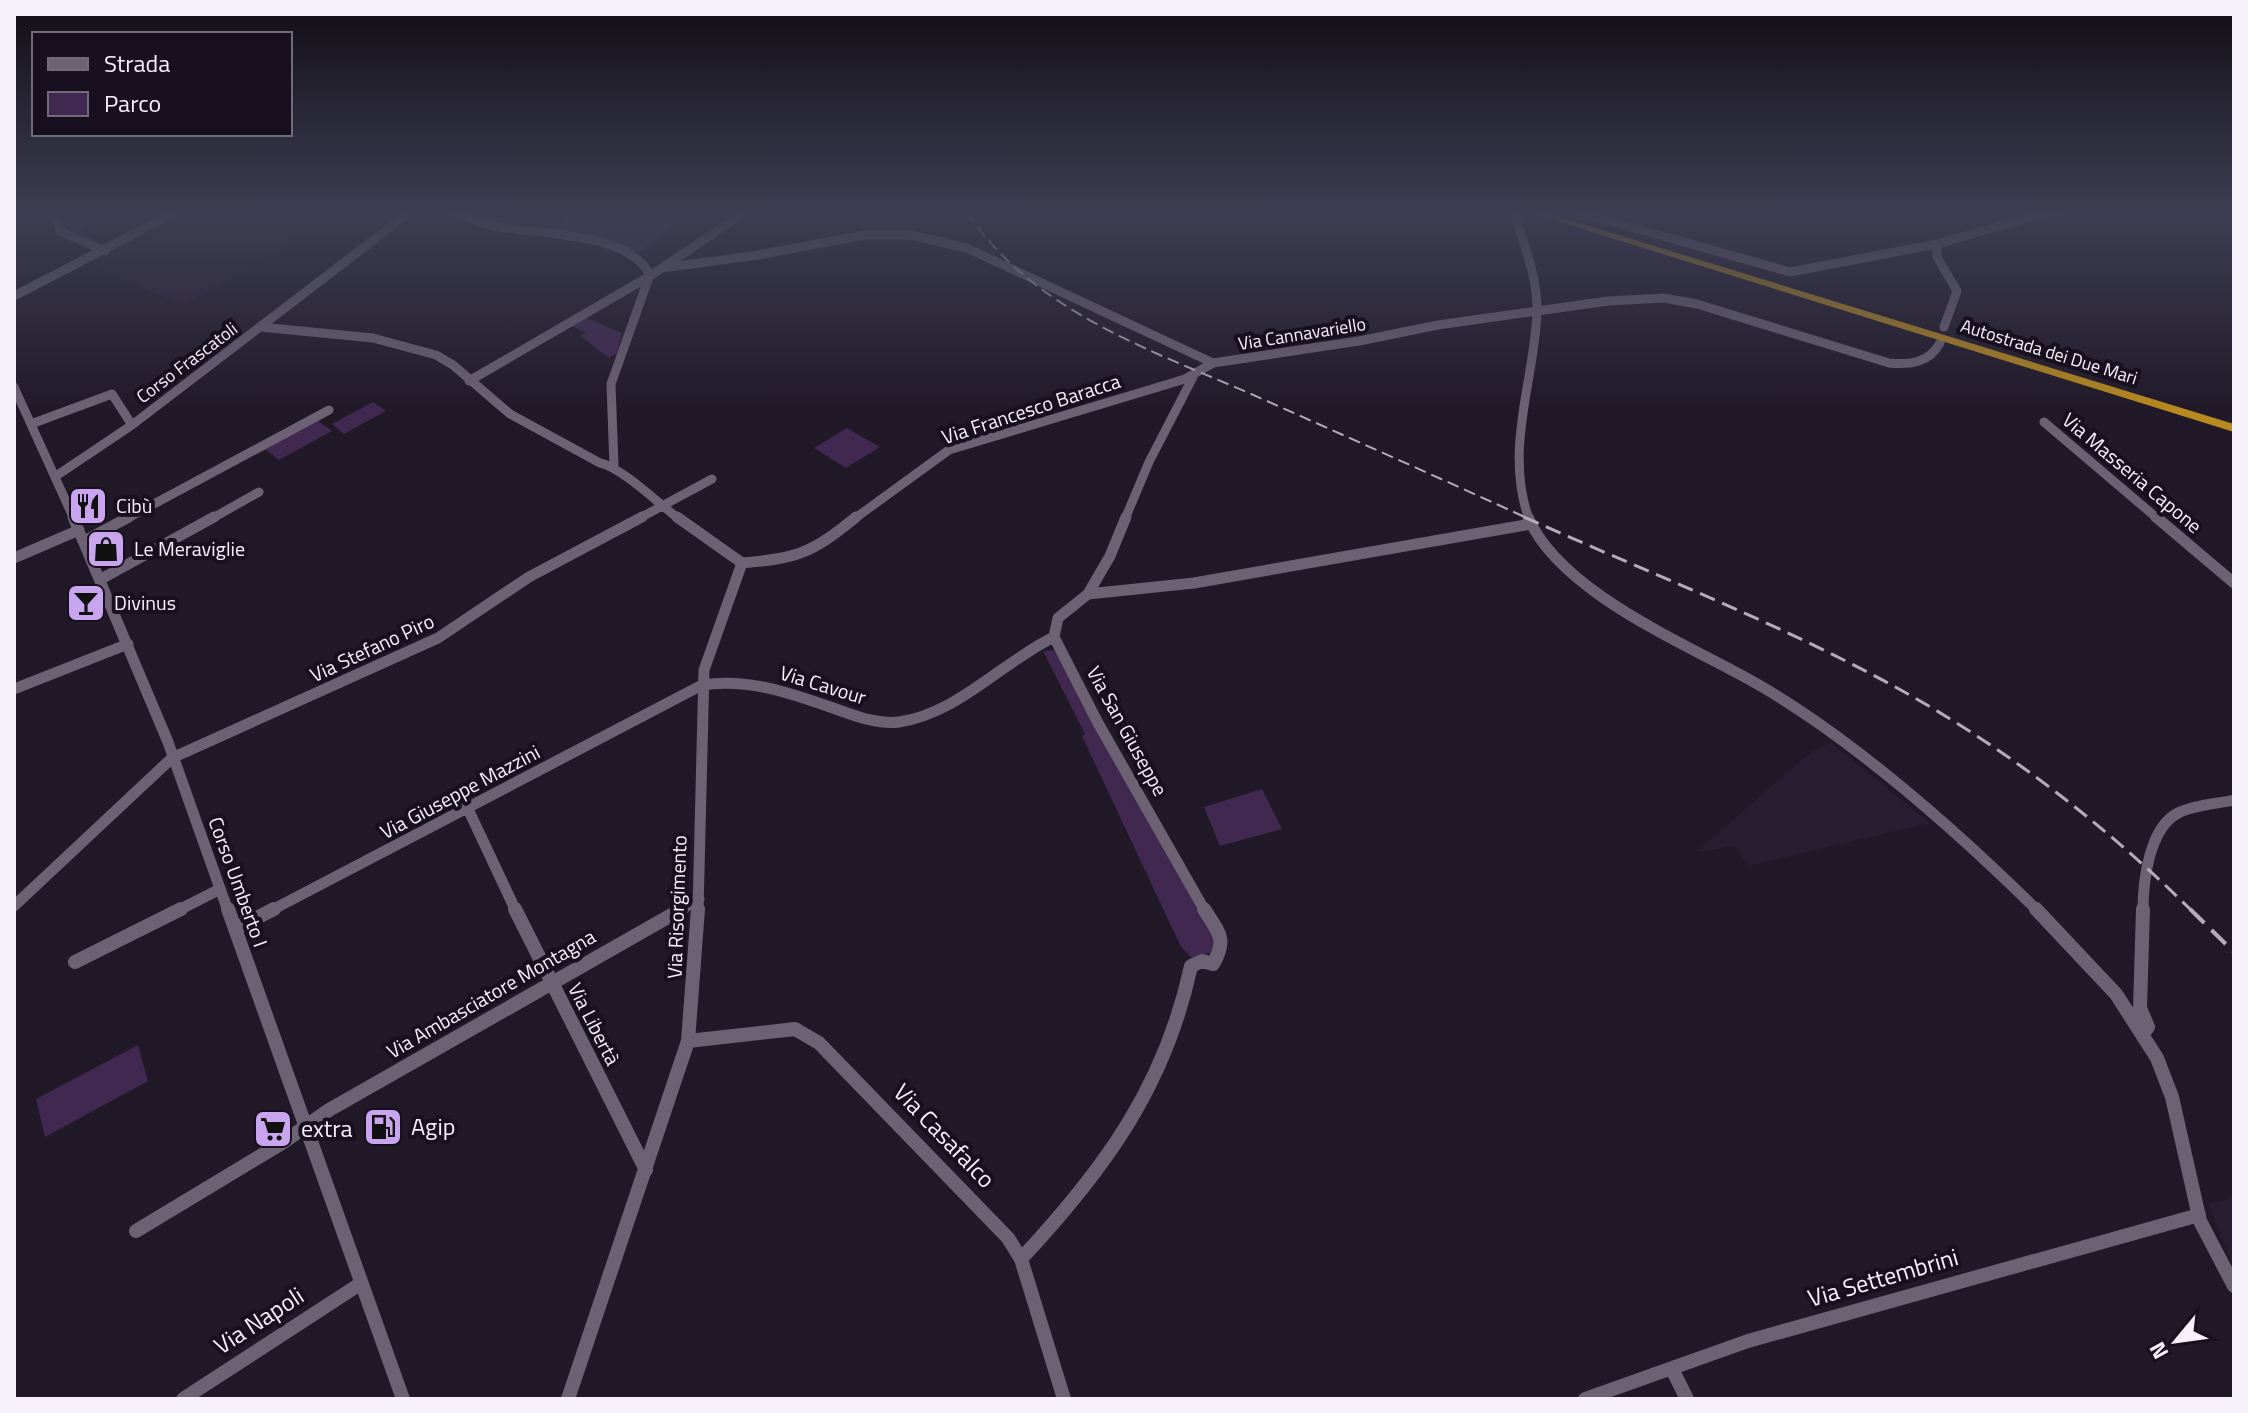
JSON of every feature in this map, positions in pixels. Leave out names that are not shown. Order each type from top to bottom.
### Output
[{"type":"highway","name":"Autostrada dei Due Mari","points":[[1747,278],[2234,428]]},
{"type":"highway","name":"Autostrada dei Due Mari","points":[[1767,278],[2234,421]]},
{"type":"street","points":[[14,296],[51,278]]},
{"type":"street","name":"Corso Frascatoli","points":[[56,476],[132,425],[322,278]]},
{"type":"street","points":[[469,381],[647,278]]},
{"type":"street","points":[[614,466],[611,384],[649,278]]},
{"type":"street","points":[[1031,278],[1213,363]]},
{"type":"street","points":[[1533,278],[1538,311],[1516,456],[1531,524],[1559,561],[1590,589],[1745,675],[1827,729],[1921,803],[1995,870],[2096,972],[2144,1031],[2168,1085],[2199,1215],[2210,1244],[2234,1286]]},
{"type":"street","points":[[1944,327],[1957,291],[1949,278]]},
{"type":"street","name":"Via Cannavariello","points":[[1213,363],[1538,311],[1608,301],[1664,298],[1889,363],[1914,364],[1926,359],[1940,343]]},
{"type":"street","points":[[260,327],[316,329],[408,346],[437,355],[534,429],[600,463],[614,466],[742,563]]},
{"type":"street","name":"Via Francesco Baracca","points":[[742,563],[784,559],[821,546],[873,503],[949,450],[1193,377],[1213,363]]},
{"type":"street","points":[[1054,637],[1053,630],[1058,618],[1088,594],[1110,556],[1149,462],[1193,377]]},
{"type":"street","name":"Corso Umberto I","points":[[14,387],[101,579],[172,758],[403,1399]]},
{"type":"street","points":[[31,424],[112,394],[132,425]]},
{"type":"street","points":[[14,558],[82,535],[329,410]]},
{"type":"street","name":"Via Masseria Capone","points":[[2044,422],[2234,583]]},
{"type":"street","name":"Via Stefano Piro","points":[[14,906],[172,758],[429,643],[529,577],[712,479]]},
{"type":"street","points":[[101,579],[259,492]]},
{"type":"street","points":[[1088,594],[1206,581],[1531,524]]},
{"type":"street","name":"Via Risorgimento","points":[[568,1399],[688,1041],[699,899],[702,685],[704,670],[742,563]]},
{"type":"street","name":"Via Cavour","points":[[702,685],[738,682],[774,688],[862,718],[901,721],[956,699],[1017,654],[1054,637]]},
{"type":"street","name":"Via San Giuseppe","points":[[1021,1259],[1084,1190],[1118,1146],[1148,1093],[1171,1037],[1185,1000],[1191,966],[1202,961],[1213,964],[1222,946],[1222,940],[1098,723],[1054,637]]},
{"type":"street","points":[[14,689],[128,644]]},
{"type":"street","name":"Via Giuseppe Mazzini","points":[[235,929],[702,685]]},
{"type":"street","points":[[2144,1031],[2148,1027],[2140,1008],[2143,893],[2155,841],[2170,818],[2182,811],[2234,800]]},
{"type":"street","name":"Via Libertà","points":[[468,809],[551,984],[646,1170]]},
{"type":"street","points":[[75,962],[220,889]]},
{"type":"street","name":"Via Ambasciatore Montagna","points":[[136,1231],[329,1110],[699,899]]},
{"type":"street","name":"Via Casafalco","points":[[688,1041],[795,1029],[819,1043],[987,1214],[1021,1259],[1064,1399]]},
{"type":"street","name":"Via Settembrini","points":[[1585,1399],[1748,1341],[2199,1215]]},
{"type":"street","name":"Via Napoli","points":[[183,1399],[360,1284]]},
{"type":"street","points":[[1672,1369],[1687,1399]]},
{"type":"shaded area","points":[[122,278],[230,278],[184,306]]},
{"type":"shaded area","points":[[1830,742],[1930,823],[1748,866],[1735,846],[1696,852],[1810,753]]},
{"type":"shaded area","points":[[2234,1197],[2234,1268],[2208,1204]]},
{"type":"green space","points":[[584,317],[622,333],[617,353],[609,358],[580,336],[586,333],[569,324]]},
{"type":"green space","points":[[373,402],[386,411],[344,434],[332,424]]},
{"type":"green space","points":[[318,421],[332,431],[279,460],[265,449]]},
{"type":"green space","points":[[847,428],[880,447],[846,468],[814,448]]},
{"type":"green space","points":[[1054,650],[1217,941],[1210,953],[1192,958],[1181,947],[1082,736],[1085,734],[1043,651]]},
{"type":"green space","points":[[1262,789],[1282,829],[1220,846],[1204,807]]},
{"type":"green space","points":[[138,1045],[148,1081],[45,1137],[36,1099]]},
{"type":"railway","points":[[1028,278],[1102,327],[1143,347],[1529,519]]},
{"type":"railway","points":[[1524,517],[1807,642],[1939,712],[2053,790],[2125,848],[2192,911]]},
{"type":"railway","points":[[2190,909],[2234,952]]},
{"type":"place","name":"Cibù","points":[[88,506]]},
{"type":"place","name":"Le Meraviglie","points":[[106,549]]},
{"type":"place","name":"Divinus","points":[[86,603]]},
{"type":"place","name":"Agip","points":[[383,1127]]},
{"type":"place","name":"extra","points":[[273,1129]]}]
